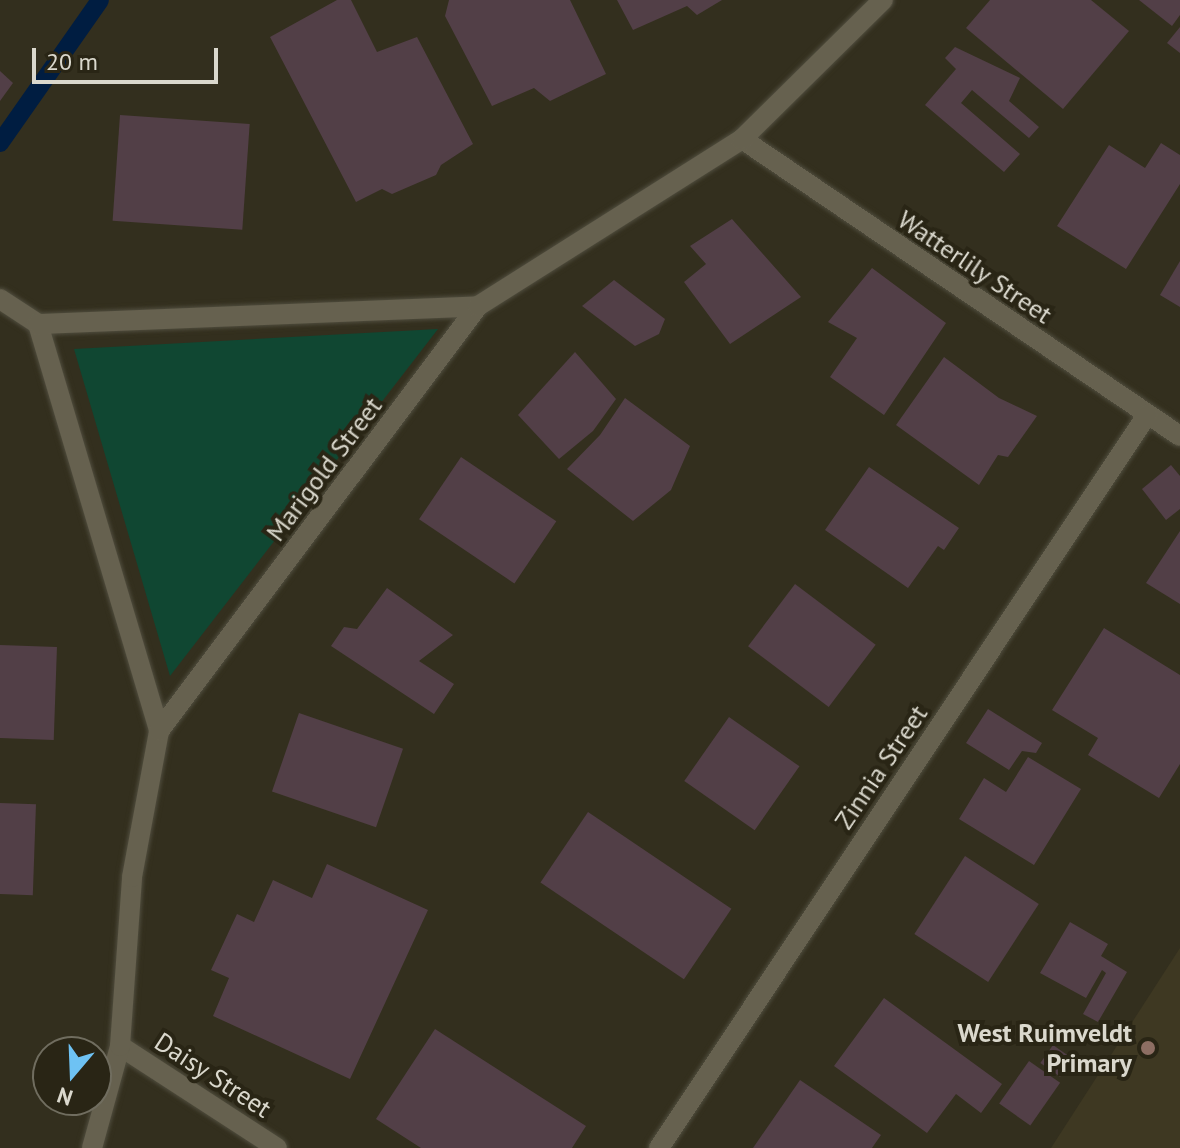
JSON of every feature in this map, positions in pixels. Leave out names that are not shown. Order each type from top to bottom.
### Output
[{"type":"street","name":"Marigold Street","points":[[92,1148],[120,1046],[132,877],[159,731],[478,306],[742,139],[883,0]]},
{"type":"street","name":"Watterlily Street","points":[[742,139],[1180,436]]},
{"type":"street","points":[[0,299],[38,324],[478,306]]},
{"type":"street","points":[[38,324],[159,731]]},
{"type":"street","name":"Zinnia Street","points":[[659,1148],[1147,415]]},
{"type":"street","name":"Daisy Street","points":[[120,1046],[277,1148]]},
{"type":"shaded area","name":"West Ruimveldt Primary","points":[[1180,948],[1180,1148],[1051,1148]]},
{"type":"green space","points":[[438,329],[170,676],[74,349]]},
{"type":"building","points":[[337,0],[351,0],[377,52],[417,37],[473,144],[441,165],[436,175],[392,194],[382,189],[356,202],[270,37]]},
{"type":"building","points":[[449,0],[570,0],[606,74],[550,101],[534,88],[492,106],[445,16]]},
{"type":"building","points":[[617,0],[722,0],[697,15],[687,6],[633,30]]},
{"type":"building","points":[[990,0],[1091,0],[1129,31],[1063,109],[966,28]]},
{"type":"building","points":[[1139,0],[1180,0],[1180,15],[1172,26]]},
{"type":"building","points":[[1180,27],[1180,53],[1167,43]]},
{"type":"building","points":[[955,47],[1020,78],[1009,101],[1039,127],[1029,138],[972,90],[961,103],[1020,154],[1004,172],[925,105],[956,69],[945,58]]},
{"type":"building","points":[[0,71],[13,83],[0,101]]},
{"type":"building","points":[[120,115],[250,124],[242,230],[113,221]]},
{"type":"building","points":[[1161,143],[1180,155],[1180,184],[1126,269],[1057,226],[1109,145],[1145,168]]},
{"type":"building","points":[[732,219],[801,297],[730,344],[684,282],[706,264],[690,246]]},
{"type":"building","points":[[1180,261],[1180,307],[1160,295]]},
{"type":"building","points":[[872,268],[946,323],[884,415],[830,377],[857,338],[828,322]]},
{"type":"building","points":[[614,280],[665,319],[659,334],[635,346],[582,306]]},
{"type":"building","points":[[575,352],[616,399],[593,431],[559,459],[518,415]]},
{"type":"building","points":[[944,357],[999,398],[1037,416],[1008,457],[998,455],[979,485],[896,425]]},
{"type":"building","points":[[625,398],[690,446],[671,490],[633,521],[567,469],[600,435]]},
{"type":"building","points":[[461,457],[556,521],[514,583],[419,519]]},
{"type":"building","points":[[1171,465],[1180,476],[1180,509],[1166,520],[1142,489]]},
{"type":"building","points":[[869,467],[959,528],[944,550],[938,546],[908,588],[825,530]]},
{"type":"building","points":[[1180,531],[1180,604],[1146,583]]},
{"type":"building","points":[[795,584],[876,645],[829,707],[748,646]]},
{"type":"building","points":[[387,588],[453,635],[419,661],[454,684],[434,714],[331,646],[344,627],[357,629]]},
{"type":"building","points":[[1104,628],[1180,675],[1180,764],[1159,798],[1088,755],[1098,738],[1052,710]]},
{"type":"building","points":[[0,645],[57,647],[54,740],[0,738]]},
{"type":"building","points":[[988,709],[1042,743],[1036,753],[1022,751],[1009,770],[966,743]]},
{"type":"building","points":[[299,713],[403,749],[376,827],[272,791]]},
{"type":"building","points":[[729,717],[799,766],[755,830],[684,781]]},
{"type":"building","points":[[1028,757],[1081,789],[1034,865],[959,819],[984,778],[1006,792]]},
{"type":"building","points":[[0,803],[36,804],[33,895],[0,894]]},
{"type":"building","points":[[588,812],[731,909],[684,979],[540,882]]},
{"type":"building","points":[[965,856],[1039,904],[988,982],[914,934]]},
{"type":"building","points":[[327,864],[428,910],[350,1079],[213,1016],[229,978],[211,970],[237,914],[254,922],[273,880],[312,898]]},
{"type":"building","points":[[1070,922],[1108,944],[1101,956],[1127,972],[1098,1022],[1083,1014],[1106,973],[1102,970],[1086,998],[1040,973]]},
{"type":"building","points":[[884,998],[1002,1084],[981,1113],[956,1094],[927,1133],[834,1066]]},
{"type":"building","points":[[435,1029],[586,1126],[572,1148],[421,1148],[376,1119]]},
{"type":"building","points":[[1053,1045],[1073,1059],[1060,1077],[1040,1063]]},
{"type":"building","points":[[1029,1061],[1060,1083],[1030,1125],[999,1104]]},
{"type":"building","points":[[800,1080],[881,1135],[872,1148],[753,1148]]},
{"type":"waterway","points":[[0,143],[100,0]]},
{"type":"place","name":"West Ruimveldt Primary","points":[[1148,1048]]}]
